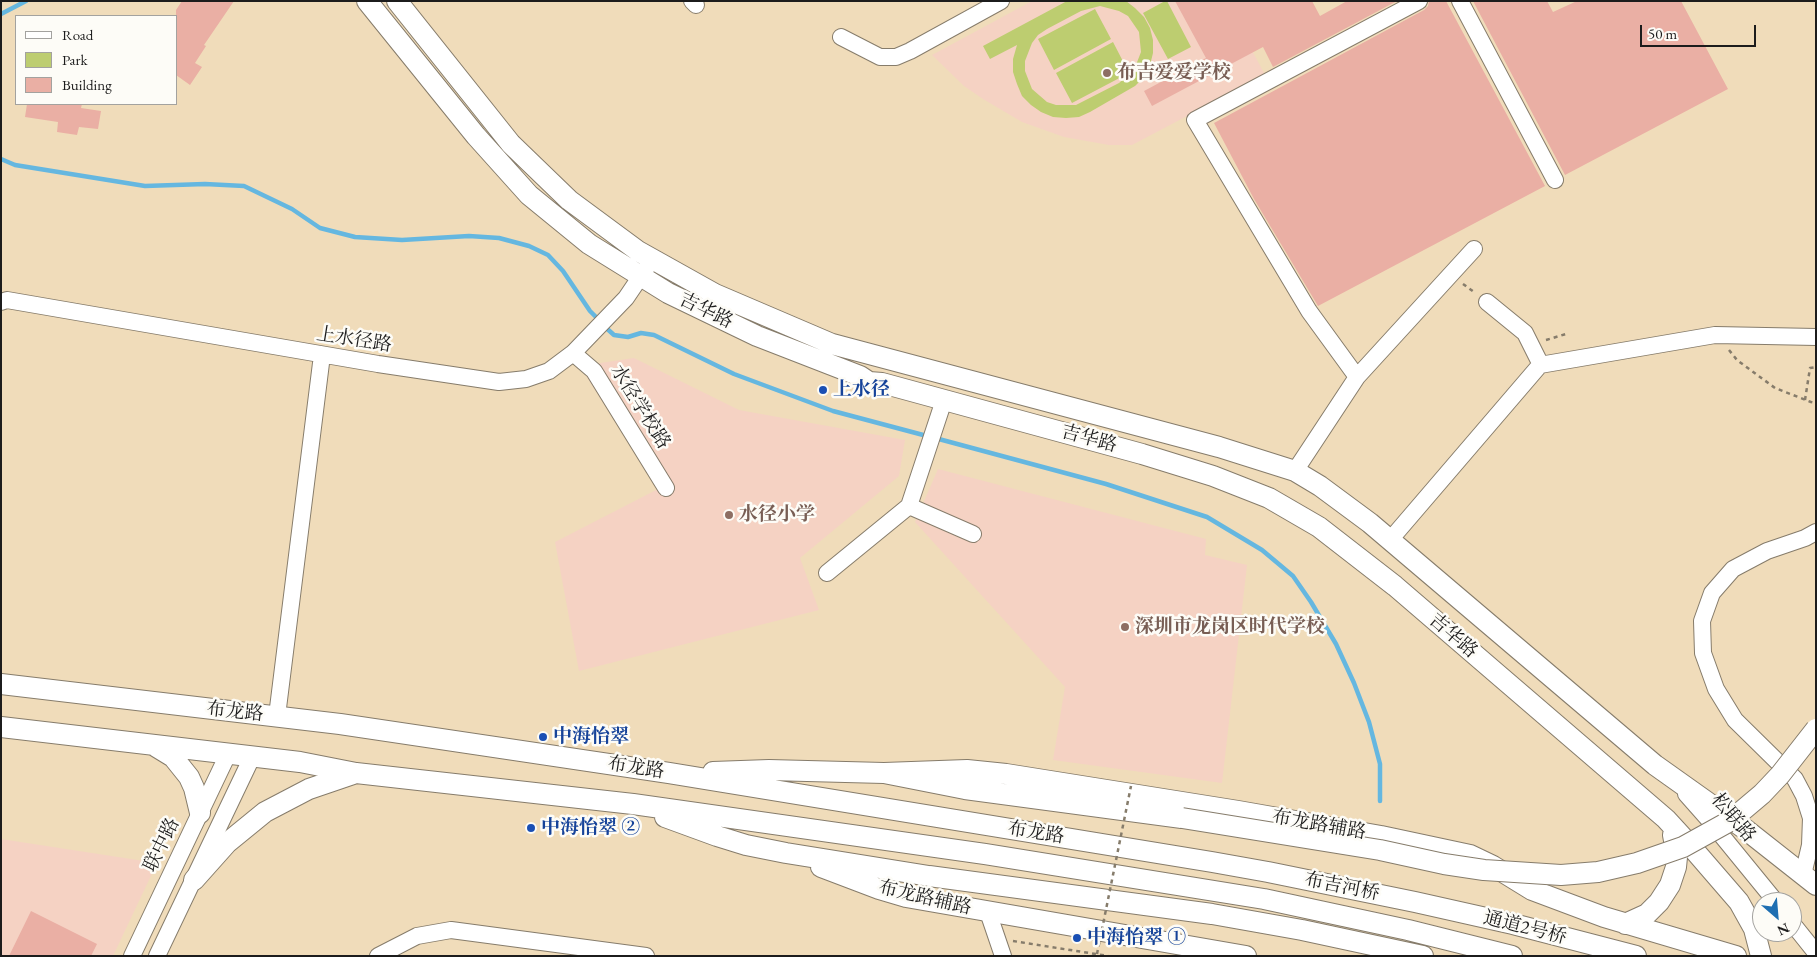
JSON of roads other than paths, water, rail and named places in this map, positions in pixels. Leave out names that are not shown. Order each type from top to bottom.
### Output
[{"type":"main road","name":"吉华路","points":[[367,1],[476,136],[529,195],[589,244],[668,293],[757,336],[860,376],[869,382],[882,383],[1142,454],[1213,476],[1269,498],[1319,527],[1371,566],[1666,820],[1688,842],[1739,902],[1754,929],[1760,956]]},
{"type":"main road","name":"吉华路","points":[[397,1],[511,144],[569,200],[638,251],[715,294],[832,344],[1210,445],[1295,471],[1347,504],[1655,764],[1718,808],[1809,880]]},
{"type":"main road","name":"布龙路","points":[[1,684],[340,724],[668,773],[1268,872]]},
{"type":"main road","name":"布龙路","points":[[1,727],[229,752],[300,762],[356,773],[633,804],[985,854],[1264,899]]},
{"type":"main road","points":[[668,773],[769,770],[884,773],[965,789],[1182,818],[1380,850],[1444,864],[1484,870],[1561,875],[1598,872],[1637,863],[1683,847],[1730,821],[1762,794],[1780,775],[1816,729]]},
{"type":"main road","points":[[151,744],[172,757],[185,772],[194,788],[200,813]]},
{"type":"main road","name":"布龙路辅路","points":[[884,773],[967,770],[1006,774],[1381,836],[1470,855],[1494,866],[1532,890],[1625,924],[1736,956]]},
{"type":"main road","points":[[194,880],[227,843],[265,812],[309,789],[356,773]]},
{"type":"main road","points":[[633,804],[717,836],[746,845],[786,853],[929,876],[1212,914],[1302,930],[1423,956]]},
{"type":"main road","points":[[1625,924],[1640,919],[1654,908],[1674,876],[1676,848],[1672,830],[1666,820]]},
{"type":"main road","name":"布龙路辅路","points":[[786,853],[879,890],[906,897],[1184,951],[1246,956]]},
{"type":"main road","name":"布吉河桥","points":[[1268,872],[1415,902]]},
{"type":"main road","name":"布吉河桥","points":[[1264,899],[1408,930]]},
{"type":"main road","name":"通道2号桥","points":[[1415,902],[1513,924],[1636,956]]},
{"type":"main road","name":"通道2号桥","points":[[1408,930],[1512,956]]},
{"type":"street","points":[[841,37],[880,57],[896,57],[1001,1]]},
{"type":"street","points":[[1357,377],[1308,311],[1195,120],[1419,1]]},
{"type":"street","points":[[1460,1],[1555,180]]},
{"type":"street","points":[[1295,471],[1357,377],[1474,249]]},
{"type":"street","name":"上水径路","points":[[1,302],[7,300],[322,355],[499,382],[526,378],[549,371],[578,350],[626,298],[652,259]]},
{"type":"street","points":[[1488,302],[1525,334],[1541,364]]},
{"type":"street","points":[[1390,540],[1541,364],[1715,335],[1816,337]]},
{"type":"street","name":"水径学校路","points":[[578,350],[594,371],[666,488]]},
{"type":"street","points":[[277,716],[322,355]]},
{"type":"street","points":[[827,573],[908,506],[944,400]]},
{"type":"street","points":[[908,506],[973,534]]},
{"type":"street","points":[[1809,880],[1811,818],[1804,796],[1794,779],[1735,720],[1716,689],[1703,653],[1702,621],[1712,593],[1733,569],[1767,551],[1805,538],[1816,532]]},
{"type":"street","name":"联中路","points":[[132,956],[229,752]]},
{"type":"street","points":[[158,956],[253,756]]},
{"type":"street","name":"松联路","points":[[1655,764],[1709,820],[1768,892]]},
{"type":"street","points":[[988,912],[1003,956]]},
{"type":"street","points":[[378,956],[417,936],[451,930],[646,956]]},
{"type":"street","points":[[1802,936],[1816,953]]},
{"type":"waterway","points":[[1,14],[26,1]]},
{"type":"waterway","points":[[1,159],[15,165],[145,186],[205,184],[244,186],[292,209],[320,228],[355,237],[402,240],[469,236],[499,238],[529,246],[548,255],[563,271],[590,311],[599,320]]},
{"type":"waterway","points":[[604,326],[614,335],[628,337],[641,333],[654,335],[734,374],[833,411],[927,436]]},
{"type":"waterway","points":[[935,438],[1106,484],[1207,517],[1262,550],[1293,576],[1336,644],[1369,722],[1380,764],[1380,801]]},
{"type":"place","name":"布吉爱爱学校","points":[[1107,73]]},
{"type":"place","name":"上水径","points":[[823,390]]},
{"type":"place","name":"水径小学","points":[[729,515]]},
{"type":"place","name":"深圳市龙岗区时代学校","points":[[1125,627]]},
{"type":"place","name":"中海怡翠","points":[[543,737]]},
{"type":"place","name":"中海怡翠 ②","points":[[531,828]]},
{"type":"place","name":"中海怡翠 ①","points":[[1077,938]]}]
